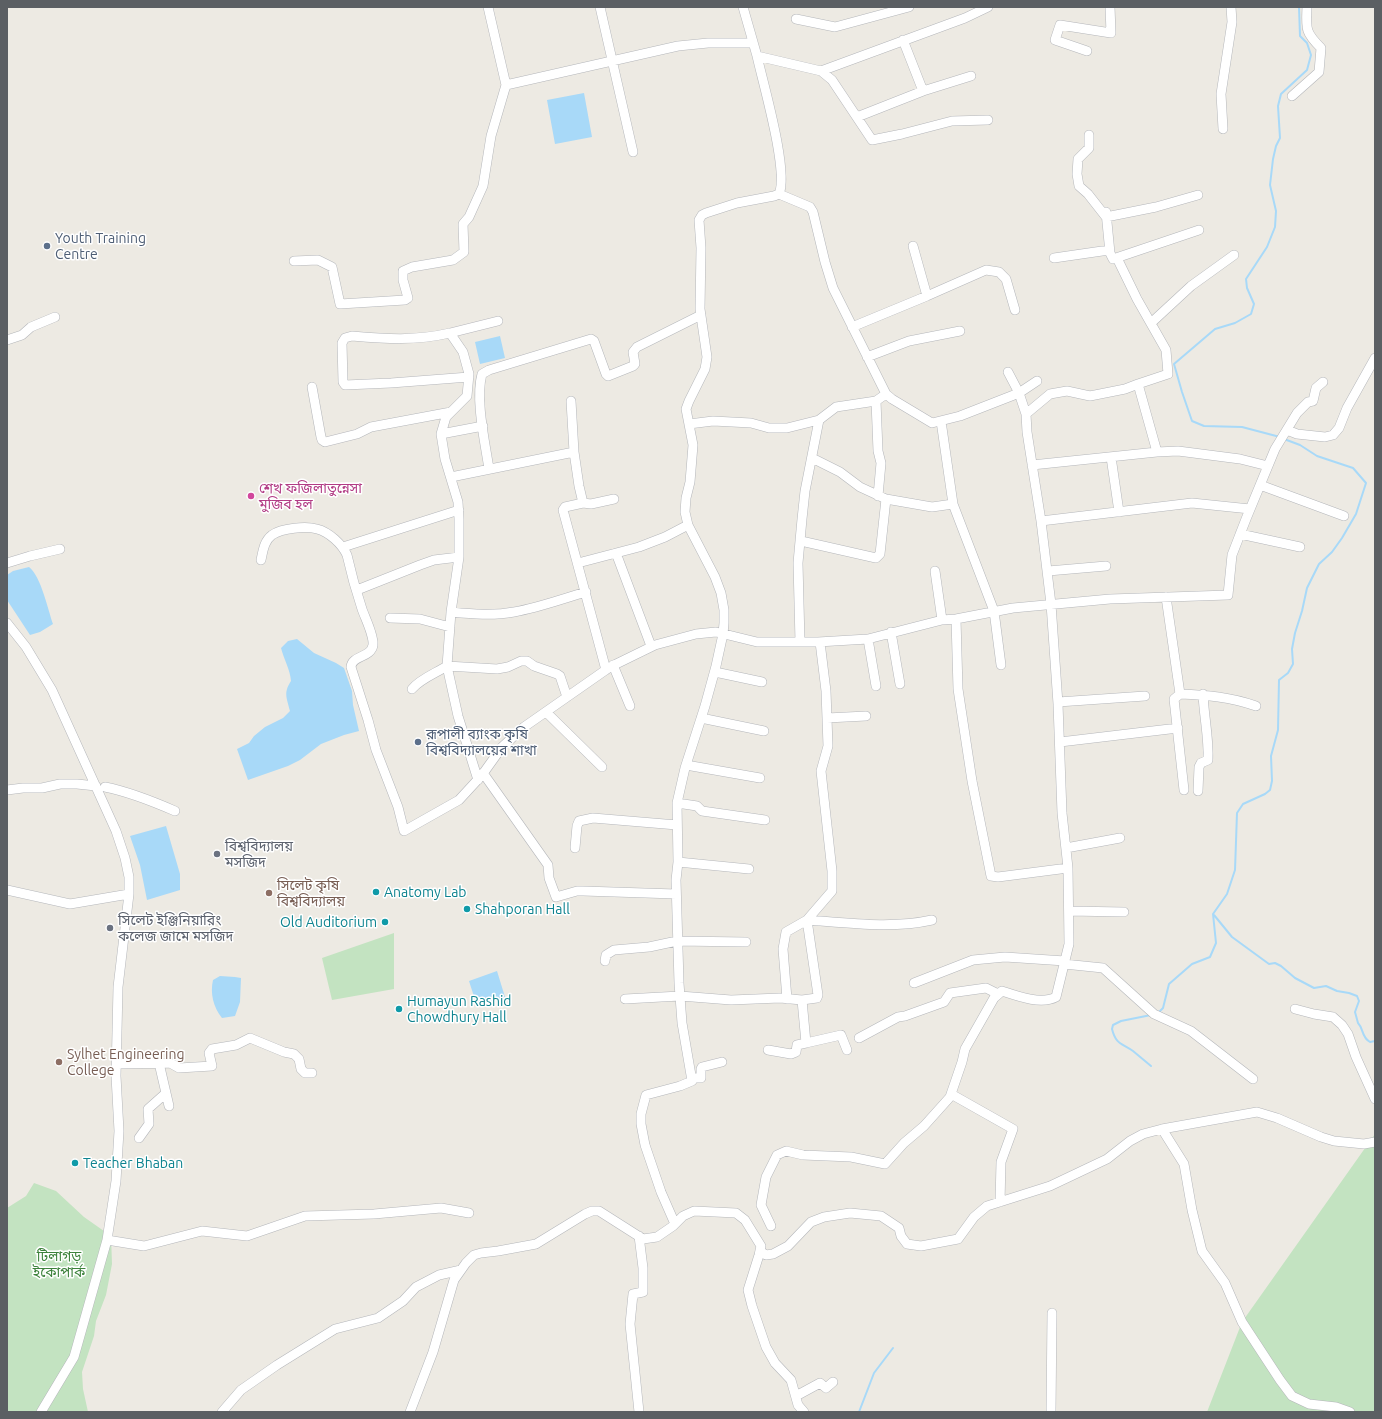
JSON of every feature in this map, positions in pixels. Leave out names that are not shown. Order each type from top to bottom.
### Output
[{"type":"street","points":[[294,261],[318,260],[332,267],[340,304],[405,300],[408,298],[403,280],[403,270],[412,267],[454,260],[464,252],[463,224],[469,217],[483,186],[491,136],[506,85],[488,7]]},
{"type":"street","points":[[600,7],[633,152]]},
{"type":"street","points":[[743,7],[757,56],[779,150],[781,170],[779,194]]},
{"type":"street","points":[[796,19],[835,27],[909,7]]},
{"type":"street","points":[[821,71],[965,18],[988,7]]},
{"type":"street","points":[[1087,51],[1055,40],[1060,25],[1111,33],[1110,7]]},
{"type":"street","points":[[1223,129],[1221,94],[1232,22],[1231,7]]},
{"type":"street","points":[[1292,96],[1319,72],[1321,48],[1310,37],[1306,25],[1307,7]]},
{"type":"street","points":[[903,40],[923,91]]},
{"type":"street","points":[[506,85],[678,46],[708,43],[753,43]]},
{"type":"street","points":[[757,56],[821,71],[832,80],[872,140],[952,122],[988,120]]},
{"type":"street","points":[[857,117],[923,91],[971,76]]},
{"type":"street","points":[[1089,135],[1089,148],[1078,159],[1077,174],[1079,186],[1106,213],[1109,250],[1113,259],[1199,230]]},
{"type":"street","points":[[675,1224],[661,1192],[645,1145],[641,1124],[641,1114],[646,1095],[680,1086],[692,1081],[682,1023],[677,941],[677,803],[686,765],[701,718],[724,634],[724,610],[721,593],[715,577],[688,525],[685,512],[686,498],[690,482],[693,445],[686,409],[705,369],[707,357],[701,315],[701,248],[699,220],[702,214],[737,202],[779,194],[810,206],[813,212],[833,288],[886,394],[904,407],[932,423],[960,416],[1019,393],[1037,381]]},
{"type":"street","points":[[1106,213],[1156,207],[1198,195]]},
{"type":"street","points":[[913,246],[927,296]]},
{"type":"street","points":[[1054,258],[1109,250]]},
{"type":"street","points":[[1151,323],[1191,286],[1234,255]]},
{"type":"street","points":[[1026,414],[1050,394],[1067,391],[1090,396],[1125,389],[1168,374],[1166,350],[1137,299],[1117,258]]},
{"type":"street","points":[[852,327],[986,270],[999,272],[1006,280],[1015,310]]},
{"type":"street","points":[[489,469],[483,426],[480,382],[482,374],[489,370],[591,339],[594,341],[606,374],[608,376],[612,375],[635,364],[633,352],[637,347],[701,315]]},
{"type":"street","points":[[7,340],[22,335],[31,327],[55,317]]},
{"type":"street","points":[[469,377],[391,383],[345,384],[343,382],[342,343],[345,338],[352,336],[402,340],[430,337],[498,321]]},
{"type":"street","points":[[867,357],[908,341],[960,331]]},
{"type":"street","points":[[450,333],[463,352],[469,377],[467,396],[446,417],[441,434],[443,450],[459,510],[459,557],[451,612],[447,666],[458,716],[481,776],[548,865],[551,883],[556,897],[576,891],[676,894]]},
{"type":"street","points":[[1287,430],[1297,434],[1325,437],[1333,435],[1339,428],[1350,402],[1375,358]]},
{"type":"street","points":[[771,1226],[761,1205],[766,1177],[777,1155],[786,1151],[803,1155],[851,1157],[885,1164],[904,1143],[924,1126],[950,1097],[965,1049],[991,1002],[998,994],[1002,991],[1026,999],[1051,1000],[1056,997],[1069,944],[1069,911],[1068,868],[1062,813],[1058,702],[1051,604],[1048,571],[1032,466],[1026,414],[1019,393],[1008,372]]},
{"type":"street","points":[[261,560],[264,545],[271,536],[281,531],[296,528],[318,529],[332,537],[344,547],[373,638],[373,645],[369,653],[354,660],[351,663],[351,667],[376,750],[398,807],[404,831],[459,800],[481,776],[502,747],[524,727],[610,667],[651,646],[696,634],[716,632],[757,642],[820,642],[868,639],[942,620],[956,619],[994,611],[1051,604],[1110,599],[1228,595],[1232,555],[1275,449],[1297,413],[1308,402],[1313,400],[1316,388],[1323,382]]},
{"type":"street","points":[[1138,384],[1157,452]]},
{"type":"street","points":[[312,387],[321,437],[325,442],[357,434],[371,427],[451,412]]},
{"type":"street","points":[[689,424],[713,421],[751,423],[769,428],[787,428],[819,420],[836,407],[876,401],[886,394]]},
{"type":"street","points":[[571,401],[574,452],[583,503]]},
{"type":"street","points":[[800,541],[876,558],[880,554],[882,498],[876,401]]},
{"type":"street","points":[[800,642],[798,563],[805,491],[819,420]]},
{"type":"street","points":[[941,421],[953,504],[994,611],[1001,665]]},
{"type":"street","points":[[441,434],[483,426]]},
{"type":"street","points":[[1032,466],[1111,456],[1178,451],[1204,453],[1240,459],[1268,466]]},
{"type":"street","points":[[451,477],[574,452]]},
{"type":"street","points":[[1111,456],[1119,512]]},
{"type":"street","points":[[812,458],[840,472],[860,487],[882,498],[932,507],[953,504]]},
{"type":"street","points":[[1260,485],[1344,516]]},
{"type":"street","points":[[614,499],[591,504],[583,503],[563,508],[586,592],[610,667],[630,706]]},
{"type":"street","points":[[1041,521],[1192,503],[1250,509]]},
{"type":"street","points":[[344,547],[459,510]]},
{"type":"street","points":[[578,563],[650,544],[688,525]]},
{"type":"street","points":[[1240,534],[1300,547]]},
{"type":"street","points":[[7,563],[30,556],[60,550]]},
{"type":"street","points":[[616,553],[651,646]]},
{"type":"street","points":[[357,590],[434,560],[459,557]]},
{"type":"street","points":[[1048,571],[1106,566]]},
{"type":"street","points":[[935,571],[942,620]]},
{"type":"street","points":[[451,612],[476,615],[513,613],[586,592]]},
{"type":"street","points":[[1166,597],[1180,694]]},
{"type":"street","points":[[390,618],[420,619],[450,627]]},
{"type":"street","points":[[956,619],[958,689],[972,782],[991,876],[998,877],[1068,868]]},
{"type":"street","points":[[7,623],[26,647],[52,690],[101,787],[126,858],[129,877],[129,894],[118,986],[117,1064],[119,1131],[117,1174],[107,1240],[74,1358],[42,1412]]},
{"type":"street","points":[[891,632],[900,684]]},
{"type":"street","points":[[868,639],[876,686]]},
{"type":"street","points":[[787,999],[783,949],[786,932],[807,920],[832,891],[832,871],[822,770],[828,746],[826,691],[820,642]]},
{"type":"street","points":[[412,689],[417,683],[432,676],[447,666],[497,669],[508,667],[521,661],[527,661],[534,666],[560,676],[567,697]]},
{"type":"street","points":[[714,672],[762,682]]},
{"type":"street","points":[[1184,790],[1174,699],[1180,694],[1203,694],[1237,699],[1256,706]]},
{"type":"street","points":[[1198,791],[1199,767],[1201,763],[1208,760],[1208,734],[1203,694]]},
{"type":"street","points":[[1058,702],[1145,696]]},
{"type":"street","points":[[546,712],[602,767]]},
{"type":"street","points":[[827,718],[866,716]]},
{"type":"street","points":[[701,718],[764,731]]},
{"type":"street","points":[[1060,742],[1178,728]]},
{"type":"street","points":[[686,765],[760,778]]},
{"type":"street","points":[[7,790],[42,788],[60,784],[77,784],[120,790],[175,811]]},
{"type":"street","points":[[677,803],[697,806],[702,811],[766,820]]},
{"type":"street","points":[[575,848],[577,826],[580,821],[593,818],[677,825]]},
{"type":"street","points":[[1066,848],[1120,838]]},
{"type":"street","points":[[678,862],[748,869]]},
{"type":"street","points":[[7,890],[70,904],[129,894]]},
{"type":"street","points":[[1069,911],[1124,912]]},
{"type":"street","points":[[807,920],[878,924],[918,923],[932,920]]},
{"type":"street","points":[[625,999],[680,996],[731,1000],[802,1000],[817,998],[818,995],[807,920]]},
{"type":"street","points":[[605,961],[606,954],[614,950],[649,947],[677,941],[746,942]]},
{"type":"street","points":[[914,984],[973,960],[1006,957],[1064,962],[1103,968],[1154,1014],[1191,1032],[1254,1078]]},
{"type":"street","points":[[859,1038],[898,1017],[905,1016],[944,1002],[950,993],[986,988],[998,994]]},
{"type":"street","points":[[802,1000],[806,1043]]},
{"type":"street","points":[[1295,1009],[1334,1017],[1342,1025],[1348,1034],[1356,1057],[1375,1099]]},
{"type":"street","points":[[768,1050],[791,1054],[796,1052],[798,1045],[841,1036],[847,1050]]},
{"type":"street","points":[[117,1064],[170,1063],[179,1068],[212,1066],[209,1053],[212,1049],[236,1045],[250,1038],[284,1052],[294,1054],[299,1059],[301,1069],[305,1073],[312,1073]]},
{"type":"street","points":[[692,1078],[701,1078],[700,1070],[702,1067],[722,1062]]},
{"type":"street","points":[[159,1063],[169,1106]]},
{"type":"street","points":[[139,1138],[149,1124],[148,1109],[166,1094]]},
{"type":"street","points":[[951,1094],[1013,1129],[1001,1162],[1000,1202]]},
{"type":"street","points":[[760,1251],[766,1255],[773,1254],[788,1246],[811,1222],[824,1217],[850,1213],[881,1216],[899,1228],[901,1236],[907,1244],[922,1246],[958,1239],[974,1217],[987,1206],[1050,1186],[1107,1158],[1130,1141],[1144,1134],[1162,1129],[1258,1112],[1277,1118],[1321,1138],[1364,1144],[1375,1142]]},
{"type":"street","points":[[1162,1129],[1184,1164],[1192,1210],[1202,1251],[1225,1283],[1242,1322],[1280,1380],[1292,1396],[1309,1404],[1336,1407],[1350,1412]]},
{"type":"street","points":[[107,1240],[144,1246],[202,1231],[247,1236],[305,1216],[374,1214],[441,1208],[469,1213]]},
{"type":"street","points":[[410,1412],[433,1352],[454,1280],[474,1255],[536,1244],[570,1224],[578,1217],[592,1211],[599,1211],[643,1239],[657,1237],[683,1216],[694,1210],[736,1213],[745,1220],[761,1246],[748,1290],[752,1306],[766,1347],[775,1363],[791,1380],[798,1405],[804,1412]]},
{"type":"street","points":[[639,1236],[643,1268],[643,1292],[633,1294],[630,1324],[639,1412]]},
{"type":"street","points":[[222,1412],[241,1390],[277,1365],[335,1329],[378,1318],[403,1301],[416,1287],[439,1275],[461,1270]]},
{"type":"street","points":[[1052,1313],[1052,1412]]},
{"type":"street","points":[[796,1396],[820,1383],[826,1388],[833,1382]]},
{"type":"green space","points":[[394,933],[394,989],[332,1000],[322,958]]},
{"type":"green space","points":[[1375,1134],[1375,1412],[1207,1412],[1242,1322]]},
{"type":"green space","name":"টিলাগড় ইকোপার্ক","points":[[34,1183],[56,1191],[84,1217],[111,1236],[112,1264],[106,1295],[96,1321],[94,1336],[82,1372],[83,1389],[88,1412],[7,1412],[7,1208],[26,1196]]},
{"type":"water","points":[[584,93],[592,137],[555,144],[547,100]]},
{"type":"water","points":[[500,336],[505,358],[480,364],[475,342]]},
{"type":"water","points":[[29,567],[41,585],[53,624],[40,632],[30,635],[7,600],[7,575],[13,571]]},
{"type":"water","points":[[297,639],[314,653],[344,668],[352,691],[353,705],[359,731],[321,744],[300,760],[288,766],[248,780],[237,749],[249,743],[254,736],[265,727],[283,718],[290,711],[286,692],[291,681],[281,648],[288,641]]},
{"type":"water","points":[[166,826],[180,874],[180,890],[147,900],[140,865],[130,836]]},
{"type":"water","points":[[497,971],[505,997],[477,1006],[469,981]]},
{"type":"water","points":[[220,976],[241,978],[240,1002],[235,1016],[222,1018],[214,1005],[212,995],[213,980]]},
{"type":"waterway","points":[[1280,437],[1242,427],[1204,426],[1192,421],[1174,364],[1215,329],[1235,323],[1251,314],[1254,304],[1247,288],[1246,279],[1267,247],[1275,227],[1276,211],[1270,185],[1273,159],[1276,146],[1280,138],[1278,106],[1281,94],[1307,70],[1311,55],[1307,43],[1300,36],[1299,7]]},
{"type":"waterway","points":[[1158,1013],[1163,1008],[1169,984],[1192,964],[1210,957],[1216,943],[1213,914],[1227,894],[1235,870],[1237,813],[1243,804],[1265,794],[1270,790],[1272,781],[1271,756],[1278,730],[1279,680],[1288,673],[1293,664],[1292,649],[1307,588],[1319,564],[1332,552],[1356,514],[1366,483],[1353,468],[1317,456],[1300,445],[1284,439]]},
{"type":"waterway","points":[[1214,915],[1232,937],[1269,964],[1275,963],[1281,966],[1295,978],[1314,988],[1326,986],[1337,991],[1357,996],[1359,1001],[1355,1012],[1358,1023],[1365,1038],[1370,1042],[1375,1041]]},
{"type":"waterway","points":[[1151,1015],[1121,1021],[1113,1025],[1112,1029],[1115,1038],[1120,1043],[1133,1051],[1151,1066]]},
{"type":"waterway","points":[[859,1412],[874,1373],[893,1348]]},
{"type":"place","name":"Youth Training Centre","points":[[47,246]]},
{"type":"place","name":"শেখ ফজিলাতুন্নেসা মুজিব হল","points":[[251,496]]},
{"type":"place","name":"রূপালী ব্যাংক কৃষি বিশ্ববিদ্যালয়ের শাখা","points":[[418,742]]},
{"type":"place","name":"বিশ্ববিদ্যালয় মসজিদ","points":[[217,854]]},
{"type":"place","name":"Anatomy Lab","points":[[376,892]]},
{"type":"place","name":"সিলেট কৃষি বিশ্ববিদ্যালয়","points":[[269,893]]},
{"type":"place","name":"Shahporan Hall","points":[[467,909]]},
{"type":"place","name":"Old Auditorium","points":[[385,922]]},
{"type":"place","name":"সিলেট ইঞ্জিনিয়ারিং কলেজ জামে মসজিদ","points":[[110,928]]},
{"type":"place","name":"Humayun Rashid Chowdhury Hall","points":[[399,1009]]},
{"type":"place","name":"Sylhet Engineering College","points":[[59,1062]]},
{"type":"place","name":"Teacher Bhaban","points":[[75,1163]]}]
